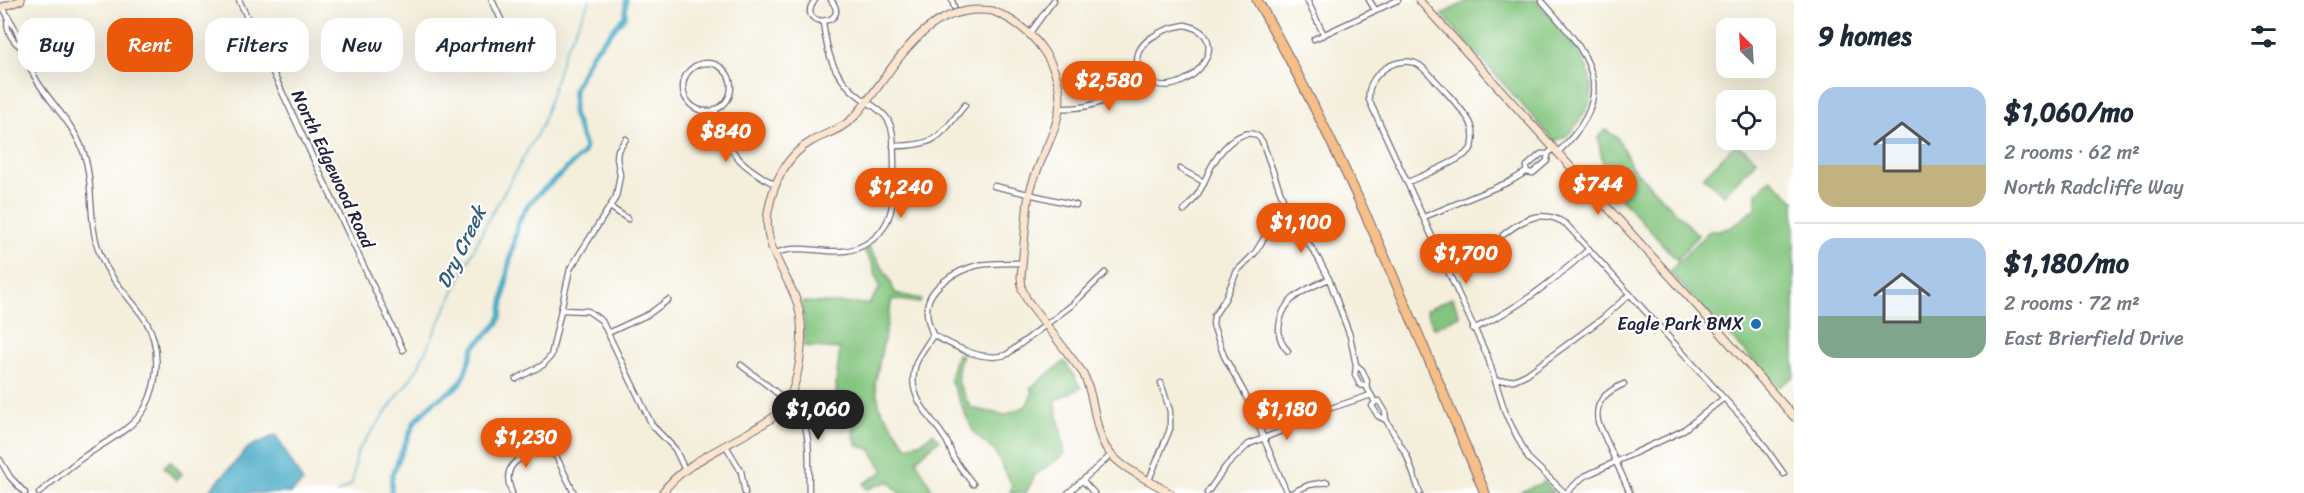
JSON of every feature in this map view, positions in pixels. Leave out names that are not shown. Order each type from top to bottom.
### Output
[{"type":"highway","points":[[1257,0],[1310,98],[1362,204],[1485,493]]},
{"type":"street","points":[[21,0],[2,8],[8,19],[6,25],[15,43],[21,47],[40,87],[73,129],[83,151],[89,173],[93,226],[99,251],[118,287],[145,320],[150,330],[157,360],[151,394],[144,409],[131,426],[70,466],[39,493]]},
{"type":"street","name":"North Edgewood Road","points":[[240,0],[403,350]]},
{"type":"street","points":[[492,0],[500,18]]},
{"type":"street","points":[[815,0],[811,5],[811,13],[816,20],[823,22],[831,19],[835,12],[831,0]]},
{"type":"street","points":[[1029,34],[1054,0]]},
{"type":"street","points":[[1307,0],[1324,34]]},
{"type":"street","points":[[1369,0],[1377,11]]},
{"type":"street","points":[[1314,39],[1398,0]]},
{"type":"street","points":[[1419,0],[1552,152],[1698,308],[1794,417]]},
{"type":"street","points":[[1424,218],[1509,182],[1526,172],[1533,174],[1584,121],[1592,106],[1594,83],[1584,52],[1541,0]]},
{"type":"street","points":[[662,493],[685,470],[770,419],[788,403],[798,374],[801,322],[795,296],[774,254],[769,237],[767,220],[776,185],[784,168],[796,153],[810,142],[844,126],[866,101],[911,35],[930,17],[953,4],[989,10],[1013,22],[1029,34],[1042,50],[1056,77],[1059,108],[1055,131],[1029,194],[1021,283],[1024,295],[1086,378],[1102,440],[1111,455],[1170,493]]},
{"type":"street","points":[[774,254],[790,248],[831,252],[849,251],[864,245],[878,235],[893,208],[895,195],[892,130],[888,120],[848,87],[834,68],[827,52],[823,22]]},
{"type":"street","points":[[1185,25],[1199,30],[1208,47],[1207,60],[1196,73],[1175,83],[1160,86],[1146,80],[1141,75],[1137,59],[1140,48],[1152,37],[1174,26],[1185,25]]},
{"type":"street","points":[[712,62],[721,66],[732,91],[729,100],[714,109],[707,112],[692,107],[682,90],[682,81],[686,73],[704,63],[712,62]]},
{"type":"street","points":[[1408,182],[1465,154],[1473,145],[1473,140],[1469,120],[1420,65],[1402,62],[1373,78],[1368,92],[1369,100],[1486,353],[1506,415],[1533,464],[1565,493],[1583,477],[1682,430],[1724,398]]},
{"type":"street","points":[[1059,108],[1083,108],[1105,102],[1126,90],[1141,75]]},
{"type":"street","points":[[893,146],[919,146],[934,140],[965,105]]},
{"type":"street","points":[[714,109],[724,138],[736,157],[751,171],[776,185]]},
{"type":"street","points":[[1184,211],[1195,197],[1213,163],[1227,146],[1245,133],[1256,134],[1262,141],[1288,213],[1329,279],[1347,326],[1356,365],[1355,375],[1360,385],[1366,386],[1375,402],[1372,406],[1378,416],[1386,420],[1407,456],[1419,493]]},
{"type":"street","points":[[516,379],[543,365],[550,357],[572,263],[610,207],[620,186],[618,150],[626,140]]},
{"type":"street","points":[[1526,172],[1527,166],[1541,154],[1552,152]]},
{"type":"street","points":[[1180,169],[1204,182]]},
{"type":"street","points":[[994,186],[1076,205]]},
{"type":"street","points":[[610,207],[628,219]]},
{"type":"street","points":[[1288,213],[1272,225],[1255,254],[1237,271],[1225,299],[1214,316],[1214,331],[1289,493],[1309,485],[1327,482]]},
{"type":"street","points":[[1503,235],[1524,219],[1536,216],[1549,216],[1566,224],[1724,398],[1760,440],[1784,474]]},
{"type":"street","points":[[1473,329],[1504,315],[1564,271],[1589,249]]},
{"type":"street","points":[[1022,263],[978,266],[940,284],[932,293],[927,304],[927,316],[933,335],[948,344],[994,357],[1011,353],[1105,273]]},
{"type":"street","points":[[1288,351],[1282,346],[1279,335],[1279,321],[1284,309],[1300,292],[1329,279]]},
{"type":"street","points":[[1496,381],[1514,380],[1527,374],[1603,318],[1630,294]]},
{"type":"street","points":[[608,333],[649,314],[668,300]]},
{"type":"street","points":[[561,310],[582,310],[594,313],[602,321],[652,425],[675,449],[685,470]]},
{"type":"street","points":[[933,335],[914,368],[915,394],[921,406],[944,436],[954,459],[973,484]]},
{"type":"street","points":[[741,365],[788,403],[802,420],[806,431],[809,493]]},
{"type":"street","points":[[1149,480],[1169,434],[1171,423],[1161,383]]},
{"type":"street","points":[[1624,384],[1605,393],[1597,406],[1596,414],[1630,493]]},
{"type":"street","points":[[1207,493],[1236,454],[1249,444],[1289,428],[1322,411],[1371,395]]},
{"type":"street","points":[[726,446],[741,471],[745,493]]},
{"type":"street","points":[[512,493],[507,481],[510,466],[517,460],[544,450],[556,456],[574,493]]},
{"type":"street","points":[[1068,493],[1111,455]]},
{"type":"street","points":[[0,460],[10,477],[25,493]]},
{"type":"street","points":[[1083,481],[1094,493]]},
{"type":"green space","points":[[1470,0],[1536,0],[1566,33],[1583,60],[1589,74],[1591,88],[1588,106],[1576,126],[1566,136],[1554,141],[1442,14]]},
{"type":"green space","points":[[1605,130],[1618,138],[1632,167],[1698,235],[1677,260],[1617,194],[1604,169],[1598,138]]},
{"type":"green space","points":[[1730,150],[1745,150],[1757,160],[1724,195],[1703,177]]},
{"type":"green space","name":"Eagle Park BMX","points":[[1771,179],[1794,200],[1794,376],[1779,387],[1669,272],[1708,232],[1730,228],[1756,208],[1757,192]]},
{"type":"green space","points":[[869,247],[889,278],[895,293],[921,299],[920,303],[892,299],[875,384],[880,408],[907,447],[922,442],[933,433],[939,440],[916,460],[934,493],[899,493],[889,481],[867,489],[863,484],[884,471],[870,449],[858,446],[853,436],[854,423],[840,407],[836,380],[840,349],[804,346],[804,317],[801,302],[869,304],[880,288],[872,263],[864,251]]},
{"type":"green space","points":[[1452,298],[1460,316],[1434,328],[1426,310]]},
{"type":"green space","points":[[957,354],[962,355],[958,371],[959,382],[971,408],[1005,415],[1026,406],[1033,392],[1030,388],[1065,361],[1081,388],[1055,400],[1065,454],[1035,475],[1026,493],[1010,493],[1012,485],[995,452],[974,433],[951,382]]},
{"type":"green space","points":[[170,461],[182,474],[176,480],[164,467]]},
{"type":"green space","points":[[1544,482],[1554,493],[1518,493]]},
{"type":"water","points":[[276,435],[303,482],[291,493],[207,493],[249,447]]},
{"type":"waterway","name":"Dry Creek","points":[[337,493],[352,484],[357,452],[416,371],[487,222],[542,125],[564,52],[590,0]]},
{"type":"waterway","points":[[391,493],[392,475],[415,421],[435,401],[462,381],[474,347],[498,323],[518,223],[524,211],[533,199],[583,154],[585,147],[573,113],[574,89],[591,55],[625,16],[626,0]]},
{"type":"place","name":"Eagle Park BMX","points":[[1756,324]]}]
